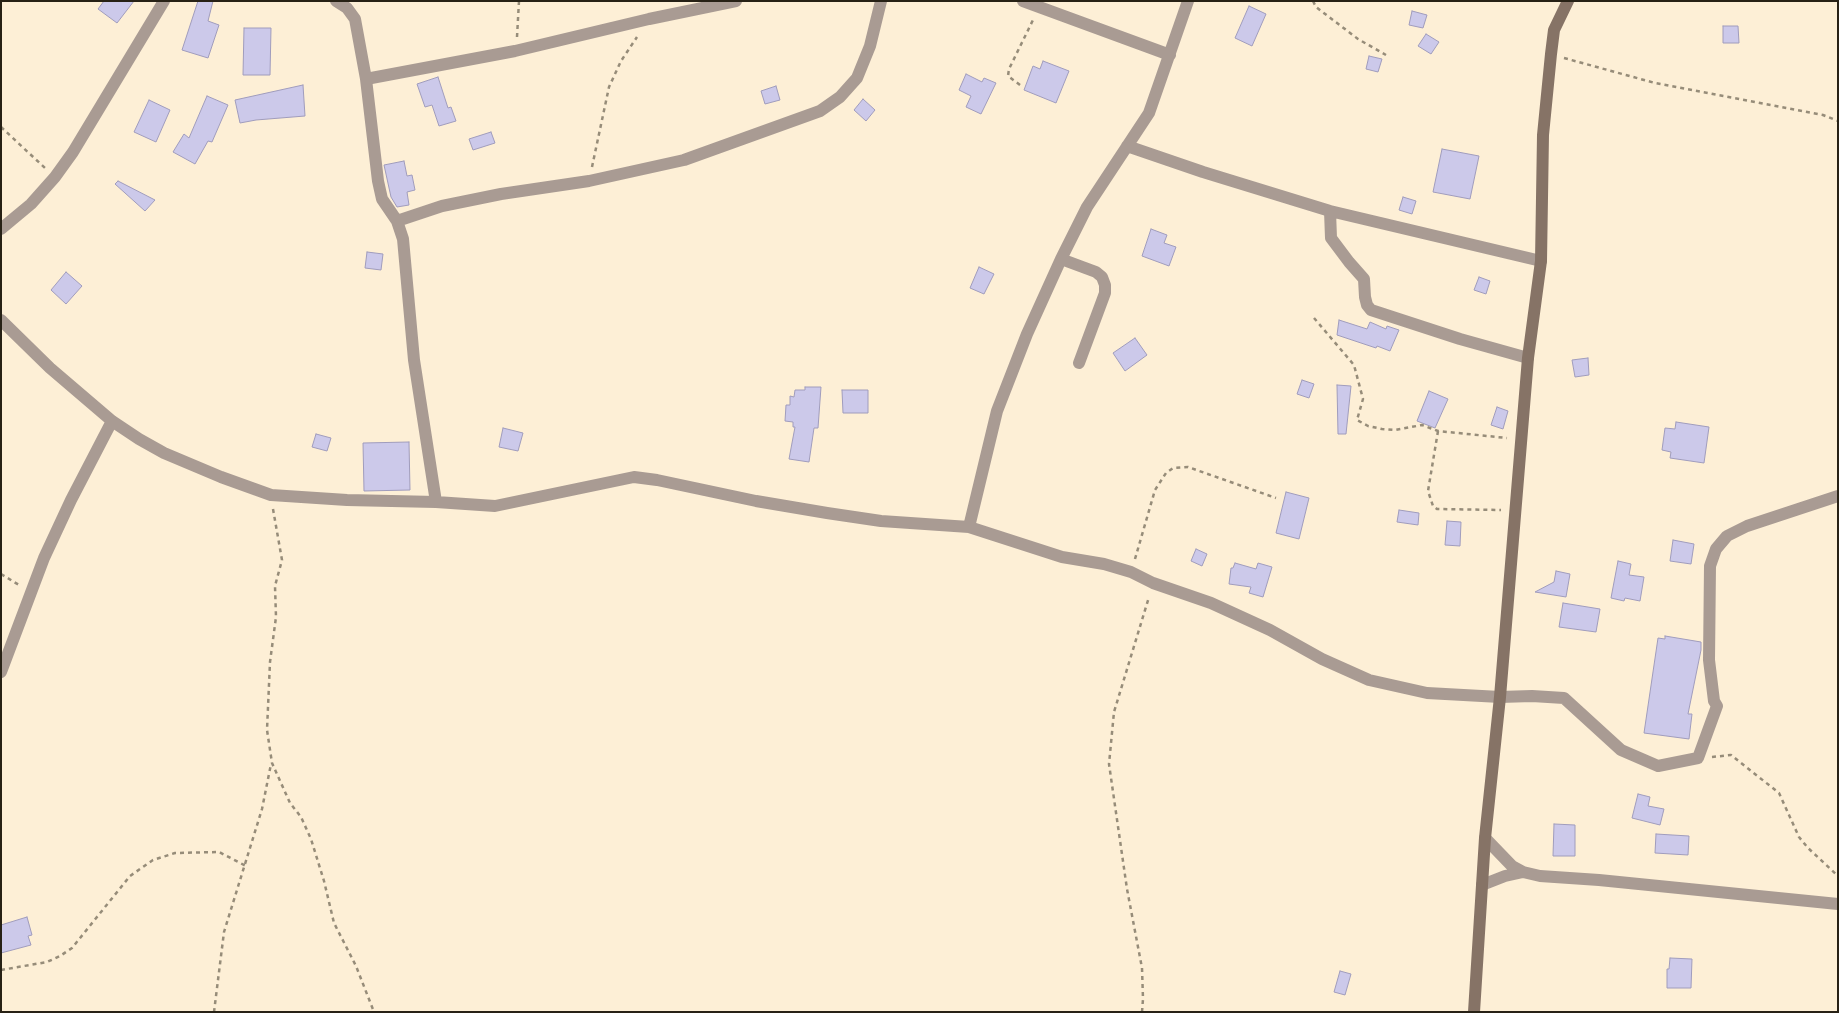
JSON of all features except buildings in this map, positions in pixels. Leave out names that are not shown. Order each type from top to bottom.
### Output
[{"type":"street","points":[[1,229],[31,204],[55,177],[73,152],[164,1]]},
{"type":"street","points":[[336,1],[347,8],[355,19],[366,79],[378,181],[382,199],[397,221],[403,240],[414,360],[436,502]]},
{"type":"street","points":[[366,79],[515,51],[648,19],[736,1]]},
{"type":"street","points":[[397,221],[450,205],[501,194],[588,181],[684,160],[820,111],[840,97],[858,78],[870,46],[881,1]]},
{"type":"street","points":[[1023,1],[1170,54]]},
{"type":"street","points":[[969,527],[997,411],[1027,334],[1060,259],[1087,206],[1149,113],[1188,1]]},
{"type":"street","points":[[1474,1012],[1485,838],[1500,697],[1528,358],[1541,261],[1543,135],[1554,30],[1568,1]]},
{"type":"street","points":[[1127,146],[1202,172],[1330,211],[1541,261]]},
{"type":"street","points":[[1330,211],[1331,238],[1364,279],[1365,297],[1367,305],[1371,310],[1460,339],[1528,358]]},
{"type":"street","points":[[1060,259],[1096,272],[1102,277],[1105,285],[1104,293],[1079,363]]},
{"type":"street","points":[[1,320],[50,368],[112,421],[138,439],[164,453],[221,477],[271,495],[495,506],[634,477],[657,480],[756,502],[827,513],[881,521],[969,527],[1062,557],[1104,564],[1131,572],[1153,583],[1211,603],[1270,630],[1322,659],[1370,680],[1427,692],[1500,697],[1564,698],[1621,750],[1658,766],[1698,758],[1717,706],[1714,701],[1709,660],[1710,566],[1716,549],[1727,536],[1747,526],[1838,496]]},
{"type":"street","points":[[1,672],[44,558],[71,500],[112,421]]},
{"type":"street","points":[[1485,838],[1512,866],[1523,872],[1540,876],[1599,880],[1838,904]]},
{"type":"street","points":[[1482,885],[1505,876],[1523,872]]},
{"type":"path","points":[[515,51],[519,26],[519,1]]},
{"type":"path","points":[[1313,1],[1316,7],[1358,39],[1386,55]]},
{"type":"path","points":[[1020,85],[1008,76],[1009,70],[1039,8]]},
{"type":"path","points":[[588,181],[609,87],[621,61],[648,19]]},
{"type":"path","points":[[1551,54],[1655,83],[1823,115],[1838,121]]},
{"type":"path","points":[[1,127],[55,177]]},
{"type":"path","points":[[1314,318],[1354,365],[1363,399],[1357,420],[1368,426],[1382,429],[1396,430],[1422,425],[1438,431],[1521,439]]},
{"type":"path","points":[[1438,431],[1428,491],[1433,506],[1437,509],[1515,510]]},
{"type":"path","points":[[1131,572],[1156,490],[1166,473],[1173,468],[1188,467],[1276,498]]},
{"type":"path","points":[[271,495],[282,560],[275,586],[276,617],[270,662],[267,730],[272,763],[286,796],[301,817],[311,839],[334,923],[356,966],[374,1012]]},
{"type":"path","points":[[1,574],[31,593]]},
{"type":"path","points":[[1142,1012],[1142,968],[1120,847],[1109,764],[1114,712],[1153,583]]},
{"type":"path","points":[[1698,758],[1731,755],[1779,794],[1800,837],[1808,848],[1838,876]]},
{"type":"path","points":[[214,1012],[224,932],[262,810],[272,763]]},
{"type":"path","points":[[1,970],[47,962],[72,948],[130,876],[153,860],[175,853],[219,852],[246,866]]}]
